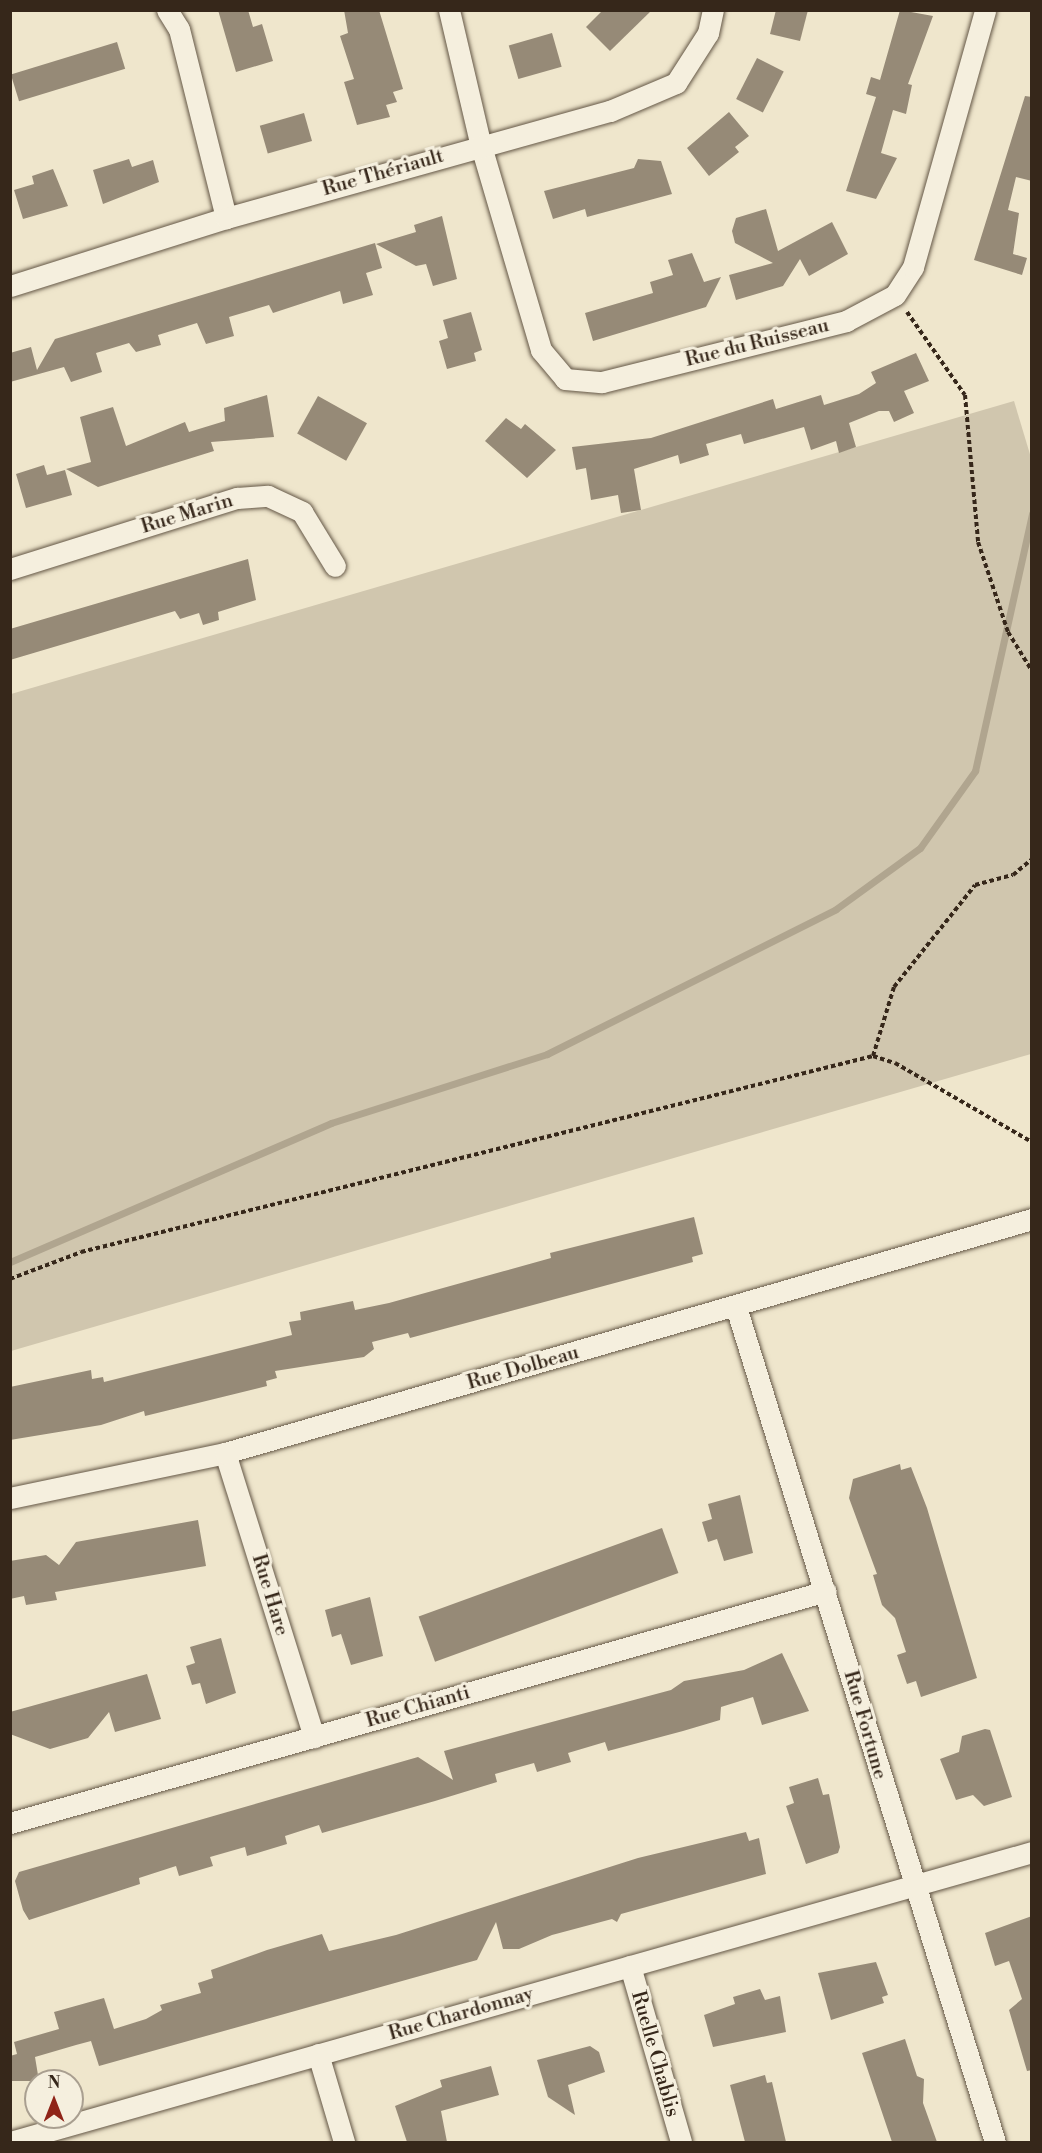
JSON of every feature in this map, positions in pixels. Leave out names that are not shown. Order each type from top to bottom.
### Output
[{"type":"street","points":[[167,10],[178,29],[226,218]]},
{"type":"street","name":"Rue du Ruisseau","points":[[448,10],[481,146],[541,350],[565,379],[602,382],[846,321],[895,296]]},
{"type":"street","name":"Rue Thériault","points":[[10,286],[226,218],[610,111],[675,83],[708,33],[713,10]]},
{"type":"street","points":[[895,296],[913,267],[985,10]]},
{"type":"street","name":"Rue Marin","points":[[10,569],[237,498],[268,496],[302,512],[335,566]]},
{"type":"street","name":"Rue Dolbeau","points":[[10,1498],[225,1453],[736,1307],[1032,1219]]},
{"type":"street","name":"Rue Fortune","points":[[736,1307],[826,1591],[911,1886],[995,2142]]},
{"type":"street","name":"Rue Hare","points":[[225,1453],[314,1737]]},
{"type":"street","name":"Rue Chianti","points":[[10,1823],[826,1591]]},
{"type":"street","name":"Rue Chardonnay","points":[[21,2141],[318,2054],[1032,1852]]},
{"type":"street","name":"Ruelle Chablis","points":[[630,1966],[681,2142]]},
{"type":"street","points":[[318,2054],[344,2142]]},
{"type":"path","points":[[895,296],[965,395],[978,542],[1008,632],[1032,671]]},
{"type":"path","points":[[873,1056],[894,987],[975,885],[1013,874],[1032,859]]},
{"type":"path","points":[[10,1279],[81,1252],[873,1056],[895,1063],[1032,1142]]},
{"type":"shaded area","points":[[1014,401],[1032,461],[1031,1054],[11,1351],[11,694]]},
{"type":"building","points":[[218,10],[248,10],[253,27],[262,24],[273,61],[236,72]]},
{"type":"building","points":[[344,10],[379,10],[403,89],[393,92],[397,102],[386,105],[390,117],[357,125],[344,82],[354,79],[340,36],[348,33]]},
{"type":"building","points":[[603,10],[652,10],[610,51],[586,27]]},
{"type":"building","points":[[776,10],[808,10],[800,41],[770,34]]},
{"type":"building","points":[[900,10],[933,16],[908,84],[912,85],[906,114],[893,110],[881,153],[897,158],[876,199],[846,191],[876,97],[866,94],[871,77],[880,80]]},
{"type":"building","points":[[552,33],[562,67],[518,79],[509,45]]},
{"type":"building","points":[[117,42],[125,69],[19,101],[11,74]]},
{"type":"building","points":[[757,58],[784,72],[763,113],[736,99]]},
{"type":"building","points":[[1025,96],[1032,97],[1032,181],[1016,177],[1008,210],[1019,213],[1013,254],[1027,258],[1022,275],[974,260]]},
{"type":"building","points":[[729,112],[749,136],[735,147],[739,152],[709,176],[687,148]]},
{"type":"building","points":[[304,113],[312,141],[268,154],[260,126]]},
{"type":"building","points":[[129,159],[132,167],[153,160],[159,182],[103,204],[93,170]]},
{"type":"building","points":[[638,159],[661,161],[672,194],[587,217],[585,209],[553,219],[544,191],[634,168]]},
{"type":"building","points":[[53,169],[68,206],[23,219],[14,190],[34,184],[32,176]]},
{"type":"building","points":[[766,209],[778,251],[832,222],[848,254],[809,276],[800,259],[783,286],[736,300],[729,275],[773,263],[735,243],[732,231],[736,218]]},
{"type":"building","points":[[442,216],[457,279],[433,286],[426,264],[416,266],[376,244],[416,232],[414,225]]},
{"type":"building","points":[[375,243],[382,268],[366,273],[373,295],[343,304],[340,291],[273,313],[269,305],[229,317],[234,336],[206,344],[197,323],[158,335],[161,345],[136,352],[129,343],[96,353],[102,372],[71,382],[64,367],[10,382],[10,353],[31,347],[37,370],[55,339]]},
{"type":"building","points":[[692,253],[704,282],[721,277],[706,307],[593,341],[585,313],[653,293],[650,282],[673,275],[668,260]]},
{"type":"building","points":[[471,312],[482,350],[474,353],[476,361],[447,369],[439,341],[448,338],[443,320]]},
{"type":"building","points":[[916,353],[929,381],[904,391],[914,413],[894,422],[889,411],[879,411],[849,423],[856,447],[839,453],[836,441],[811,450],[804,427],[744,444],[741,434],[706,444],[709,455],[680,464],[678,455],[634,469],[641,510],[621,513],[618,495],[591,500],[586,468],[576,470],[572,447],[651,438],[773,399],[776,409],[821,395],[824,405],[859,394],[876,383],[871,372]]},
{"type":"building","points":[[267,395],[274,437],[211,442],[214,451],[98,487],[66,469],[91,462],[80,417],[113,407],[126,446],[185,422],[189,432],[225,421],[224,408]]},
{"type":"building","points":[[318,396],[367,423],[346,461],[297,434]]},
{"type":"building","points":[[506,418],[521,429],[525,424],[556,450],[527,478],[485,441]]},
{"type":"building","points":[[44,465],[47,475],[65,470],[72,495],[26,508],[16,474]]},
{"type":"building","points":[[248,559],[256,600],[218,612],[219,620],[203,625],[199,613],[180,619],[175,611],[10,660],[10,629]]},
{"type":"building","points":[[694,1217],[703,1254],[692,1257],[693,1262],[410,1338],[408,1333],[372,1342],[374,1349],[364,1357],[275,1371],[277,1378],[266,1381],[267,1386],[145,1416],[144,1411],[101,1425],[10,1440],[10,1387],[91,1370],[92,1379],[103,1377],[104,1382],[292,1335],[289,1322],[301,1320],[300,1312],[353,1301],[355,1310],[389,1303],[551,1258],[550,1253]]},
{"type":"building","points":[[900,1464],[901,1470],[911,1467],[927,1508],[977,1678],[921,1697],[916,1681],[907,1684],[897,1655],[906,1652],[895,1618],[882,1605],[873,1575],[877,1574],[849,1498],[853,1479]]},
{"type":"building","points":[[740,1495],[753,1553],[724,1561],[717,1539],[708,1542],[702,1522],[712,1519],[708,1504]]},
{"type":"building","points":[[198,1520],[206,1566],[55,1592],[57,1600],[26,1605],[24,1596],[10,1599],[10,1561],[46,1555],[59,1565],[76,1542]]},
{"type":"building","points":[[662,1528],[678,1573],[435,1662],[419,1617]]},
{"type":"building","points":[[370,1597],[383,1656],[351,1665],[341,1634],[332,1637],[325,1610]]},
{"type":"building","points":[[221,1638],[236,1693],[206,1704],[200,1683],[192,1685],[186,1666],[195,1663],[190,1647]]},
{"type":"building","points":[[782,1653],[809,1711],[762,1725],[753,1697],[721,1707],[720,1720],[683,1731],[608,1751],[605,1742],[568,1753],[571,1762],[537,1772],[534,1763],[495,1774],[497,1782],[322,1833],[319,1825],[285,1836],[287,1844],[247,1856],[245,1847],[210,1857],[213,1866],[179,1876],[176,1866],[139,1878],[140,1884],[29,1920],[23,1910],[15,1881],[19,1872],[418,1757],[453,1780],[444,1751],[671,1690],[684,1681],[744,1670]]},
{"type":"building","points":[[147,1674],[161,1719],[115,1732],[109,1712],[88,1738],[50,1749],[10,1734],[10,1712]]},
{"type":"building","points":[[985,1729],[990,1730],[1012,1797],[984,1806],[973,1795],[956,1800],[940,1759],[959,1752],[962,1736]]},
{"type":"building","points":[[818,1778],[823,1795],[829,1794],[840,1847],[838,1853],[806,1864],[786,1806],[794,1803],[789,1787]]},
{"type":"building","points":[[746,1832],[749,1841],[759,1838],[766,1874],[621,1914],[617,1922],[612,1919],[552,1935],[519,1949],[503,1949],[496,1922],[477,1960],[99,2066],[91,2041],[35,2057],[37,2069],[24,2069],[24,2081],[10,2081],[10,2056],[17,2054],[14,2042],[59,2029],[54,2012],[104,1998],[114,2029],[146,2019],[162,2010],[160,2005],[201,1993],[198,1983],[213,1978],[211,1970],[267,1950],[322,1934],[329,1951],[396,1935],[638,1858]]},
{"type":"building","points":[[1032,1916],[1032,2070],[1027,2071],[1009,2010],[1022,1999],[1009,1961],[995,1966],[985,1933]]},
{"type":"building","points":[[876,1962],[888,1995],[882,1997],[884,2003],[831,2020],[818,1973]]},
{"type":"building","points":[[760,1989],[765,2000],[780,1996],[786,2032],[713,2047],[704,2015],[735,2004],[733,1997]]},
{"type":"building","points":[[905,2039],[917,2076],[924,2079],[923,2103],[937,2142],[892,2142],[862,2053]]},
{"type":"building","points":[[590,2046],[599,2052],[605,2072],[568,2085],[575,2115],[548,2097],[537,2060]]},
{"type":"building","points":[[491,2066],[499,2095],[441,2111],[447,2142],[407,2142],[395,2106],[442,2087],[440,2080]]},
{"type":"building","points":[[765,2075],[767,2083],[772,2082],[786,2142],[745,2142],[730,2085]]},
{"type":"waterway","points":[[10,1262],[331,1123],[547,1054],[836,909],[920,848],[975,771],[1032,513]]}]
